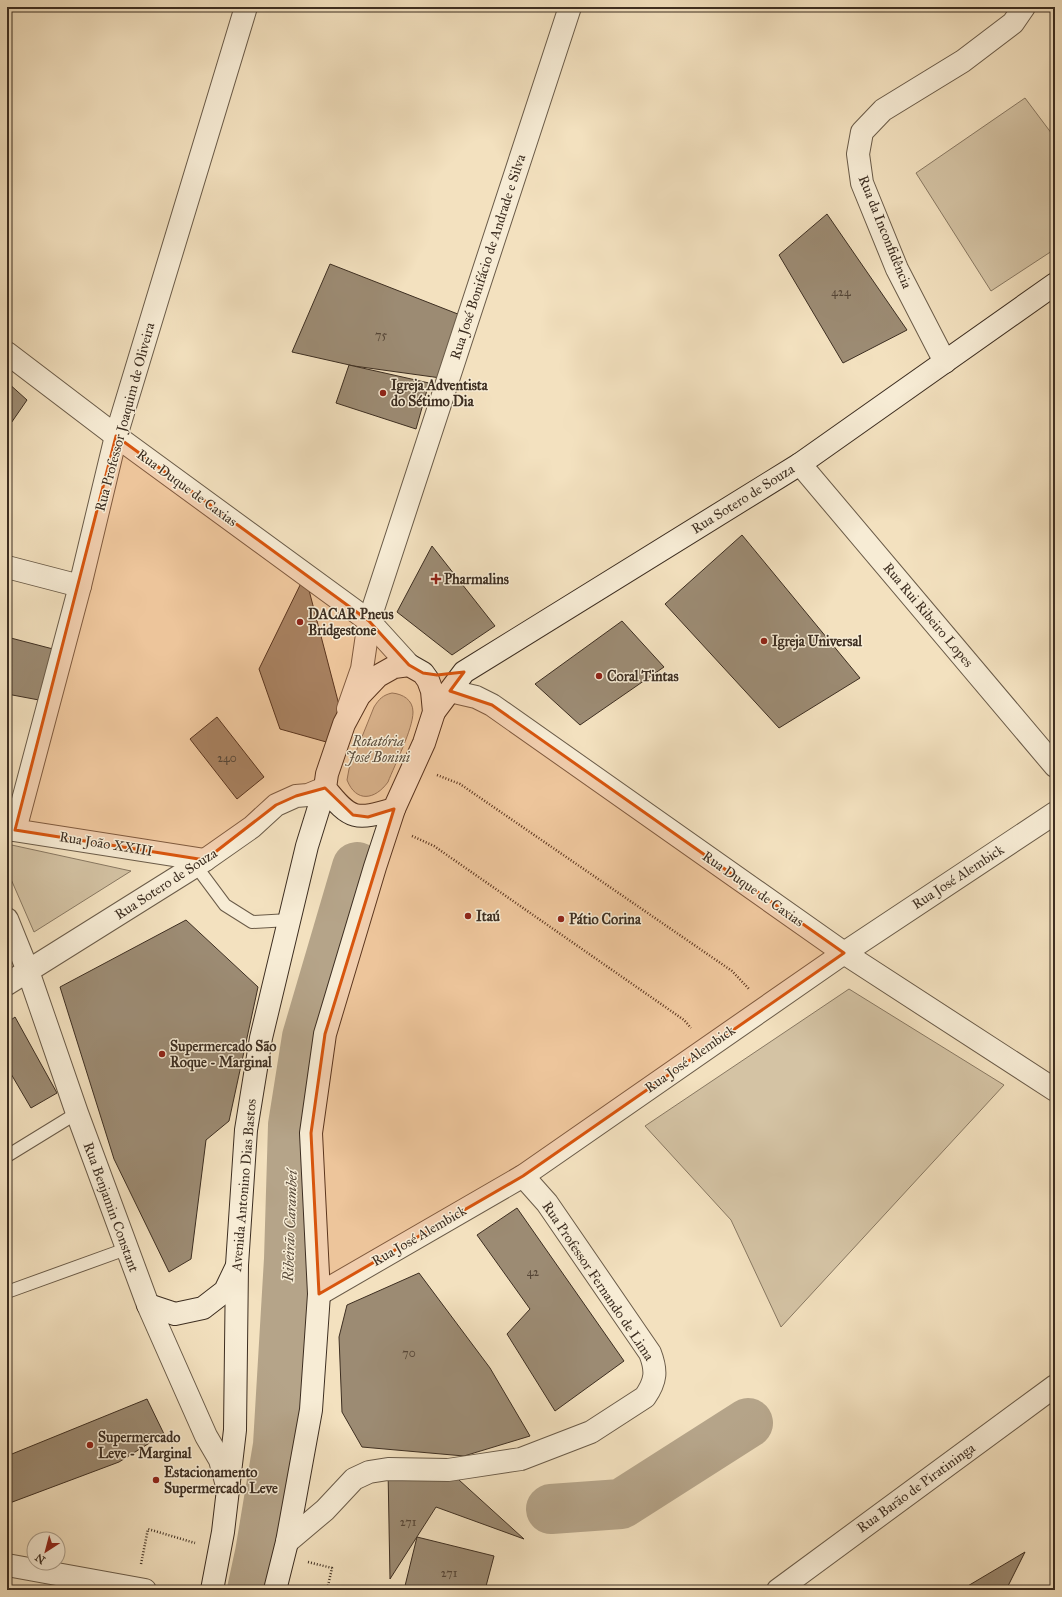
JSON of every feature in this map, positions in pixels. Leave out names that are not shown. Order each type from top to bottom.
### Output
[{"type":"street","name":"Rua Professor Joaquim de Oliveira","points":[[11,829],[80,586],[116,436],[246,7]]},
{"type":"street","name":"Rua José Bonifácio de Andrade e Silva","points":[[369,621],[570,7]]},
{"type":"street","name":"Rua da Inconfidência","points":[[945,362],[897,269],[862,183],[858,154],[862,132],[883,110],[963,61],[1013,23],[1024,7]]},
{"type":"street","name":"Rua Sotero de Souza","points":[[434,712],[464,672],[800,464],[1055,284]]},
{"type":"street","name":"Rua Duque de Caxias","points":[[7,353],[116,436],[369,621],[416,669]]},
{"type":"street","name":"Rua Rui Ribeiro Lopes","points":[[800,464],[1055,766]]},
{"type":"street","points":[[7,567],[80,586]]},
{"type":"street","points":[[369,621],[362,669],[327,774],[325,788],[336,802],[353,815],[391,818]]},
{"type":"street","points":[[344,724],[359,696],[378,676],[394,667],[416,669],[437,675],[451,675],[464,672]]},
{"type":"street","points":[[275,1590],[285,1549],[311,1410],[319,1294],[311,1133],[325,1034],[391,818],[414,766],[434,712],[432,691],[416,669]]},
{"type":"street","name":"Rua Duque de Caxias","points":[[450,691],[476,697],[492,705],[844,953],[1055,1090]]},
{"type":"street","name":"Rua Sotero de Souza","points":[[7,984],[200,863],[252,826],[276,805],[296,796],[308,795],[325,788]]},
{"type":"street","name":"Avenida Antonino Dias Bastos","points":[[212,1590],[220,1550],[235,1430],[237,1265],[246,1130],[261,1038],[307,846],[325,788]]},
{"type":"street","name":"Rua José Alembick","points":[[319,1294],[523,1176],[706,1047],[844,953],[1055,814]]},
{"type":"street","name":"Rua João XXIII","points":[[11,829],[200,863]]},
{"type":"street","name":"Rua Benjamin Constant","points":[[7,919],[28,971],[126,1249],[148,1305],[206,1436],[220,1460],[228,1490]]},
{"type":"street","name":"Rua Professor Fernando de Lima","points":[[285,1549],[354,1479],[369,1472],[388,1469],[448,1470],[521,1459],[591,1432],[645,1397],[650,1390],[656,1378],[655,1367],[650,1353],[547,1203],[523,1176]]},
{"type":"street","points":[[148,1305],[175,1314],[203,1308],[225,1291],[237,1265]]},
{"type":"street","name":"Rua Barão de Piratininga","points":[[778,1590],[1055,1386]]},
{"type":"street","points":[[7,1565],[140,1589]]},
{"type":"lane","points":[[200,863],[225,905],[252,922],[289,920]]},
{"type":"lane","points":[[7,1156],[77,1113]]},
{"type":"lane","points":[[7,1292],[126,1249]]},
{"type":"path","points":[[414,766],[460,784],[732,971],[765,1007]]},
{"type":"path","points":[[391,818],[434,846],[684,1020],[706,1047]]},
{"type":"path","points":[[140,1589],[148,1529],[220,1550]]},
{"type":"path","points":[[285,1549],[332,1568],[327,1590]]},
{"type":"highlighted area","points":[[116,436],[369,621],[409,665],[423,673],[437,675],[464,672],[450,691],[492,705],[844,953],[523,1176],[319,1294],[311,1133],[325,1034],[394,809],[368,817],[353,815],[325,788],[296,796],[276,805],[205,860],[15,830]]},
{"type":"green space","points":[[1025,98],[1055,138],[1055,249],[991,291],[916,173]]},
{"type":"green space","name":"Rotatória José Bonini","points":[[392,693],[407,698],[411,704],[413,712],[410,728],[388,782],[377,793],[366,796],[360,795],[355,793],[347,780],[349,769],[374,707],[382,698]]},
{"type":"green space","points":[[7,844],[131,871],[34,932],[7,870]]},
{"type":"green space","points":[[849,989],[1004,1085],[781,1327],[731,1220],[645,1126]]},
{"type":"building","points":[[827,214],[907,330],[843,363],[779,255]]},
{"type":"building","points":[[330,264],[468,318],[448,379],[354,366],[292,352]]},
{"type":"building","name":"Igreja Adventista do Sétimo Dia","points":[[349,365],[429,383],[416,429],[336,403]]},
{"type":"building","points":[[7,382],[27,400],[7,429]]},
{"type":"building","name":"Igreja Universal","points":[[742,535],[860,678],[779,728],[665,604]]},
{"type":"building","name":"Pharmalins","points":[[432,546],[495,626],[452,655],[397,612]]},
{"type":"building","name":"DACAR Pneus Bridgestone","points":[[305,575],[344,724],[337,745],[280,729],[259,669]]},
{"type":"building","name":"Coral Tintas","points":[[622,621],[664,667],[580,725],[535,684]]},
{"type":"building","points":[[7,637],[53,649],[39,700],[7,694]]},
{"type":"building","points":[[217,717],[264,777],[237,799],[190,739]]},
{"type":"building","name":"Supermercado São Roque - Marginal","points":[[186,920],[258,987],[229,1121],[206,1140],[191,1259],[169,1272],[114,1159],[60,987]]},
{"type":"building","points":[[15,1017],[57,1093],[31,1108],[7,1067],[7,1023]]},
{"type":"building","points":[[517,1208],[624,1361],[555,1411],[507,1334],[530,1309],[477,1235]]},
{"type":"building","points":[[419,1273],[490,1368],[530,1436],[464,1456],[362,1447],[342,1412],[339,1337],[347,1305]]},
{"type":"building","name":"Supermercado Leve - Marginal","points":[[147,1399],[164,1434],[119,1462],[7,1504],[7,1456]]},
{"type":"building","points":[[388,1469],[448,1470],[524,1539],[436,1507],[390,1579]]},
{"type":"building","points":[[417,1537],[494,1556],[485,1590],[404,1590]]},
{"type":"building","points":[[1025,1552],[1006,1590],[961,1590]]},
{"type":"waterway","name":"Ribeirão Carambeí","points":[[252,1590],[260,1553],[278,1445],[289,1259],[293,1125],[307,1037],[357,867]]},
{"type":"waterway","points":[[551,1509],[621,1504],[748,1423]]},
{"type":"place","name":"Igreja Adventista do Sétimo Dia","points":[[383,393]]},
{"type":"place","name":"Pharmalins","points":[[436,579]]},
{"type":"place","name":"DACAR Pneus Bridgestone","points":[[300,622]]},
{"type":"place","name":"Igreja Universal","points":[[764,641]]},
{"type":"place","name":"Coral Tintas","points":[[599,676]]},
{"type":"place","name":"Itaú","points":[[468,916]]},
{"type":"place","name":"Pátio Corina","points":[[561,919]]},
{"type":"place","name":"Supermercado São Roque - Marginal","points":[[162,1054]]},
{"type":"place","name":"Supermercado Leve - Marginal","points":[[90,1445]]},
{"type":"place","name":"Estacionamento Supermercado Leve","points":[[156,1480]]}]
